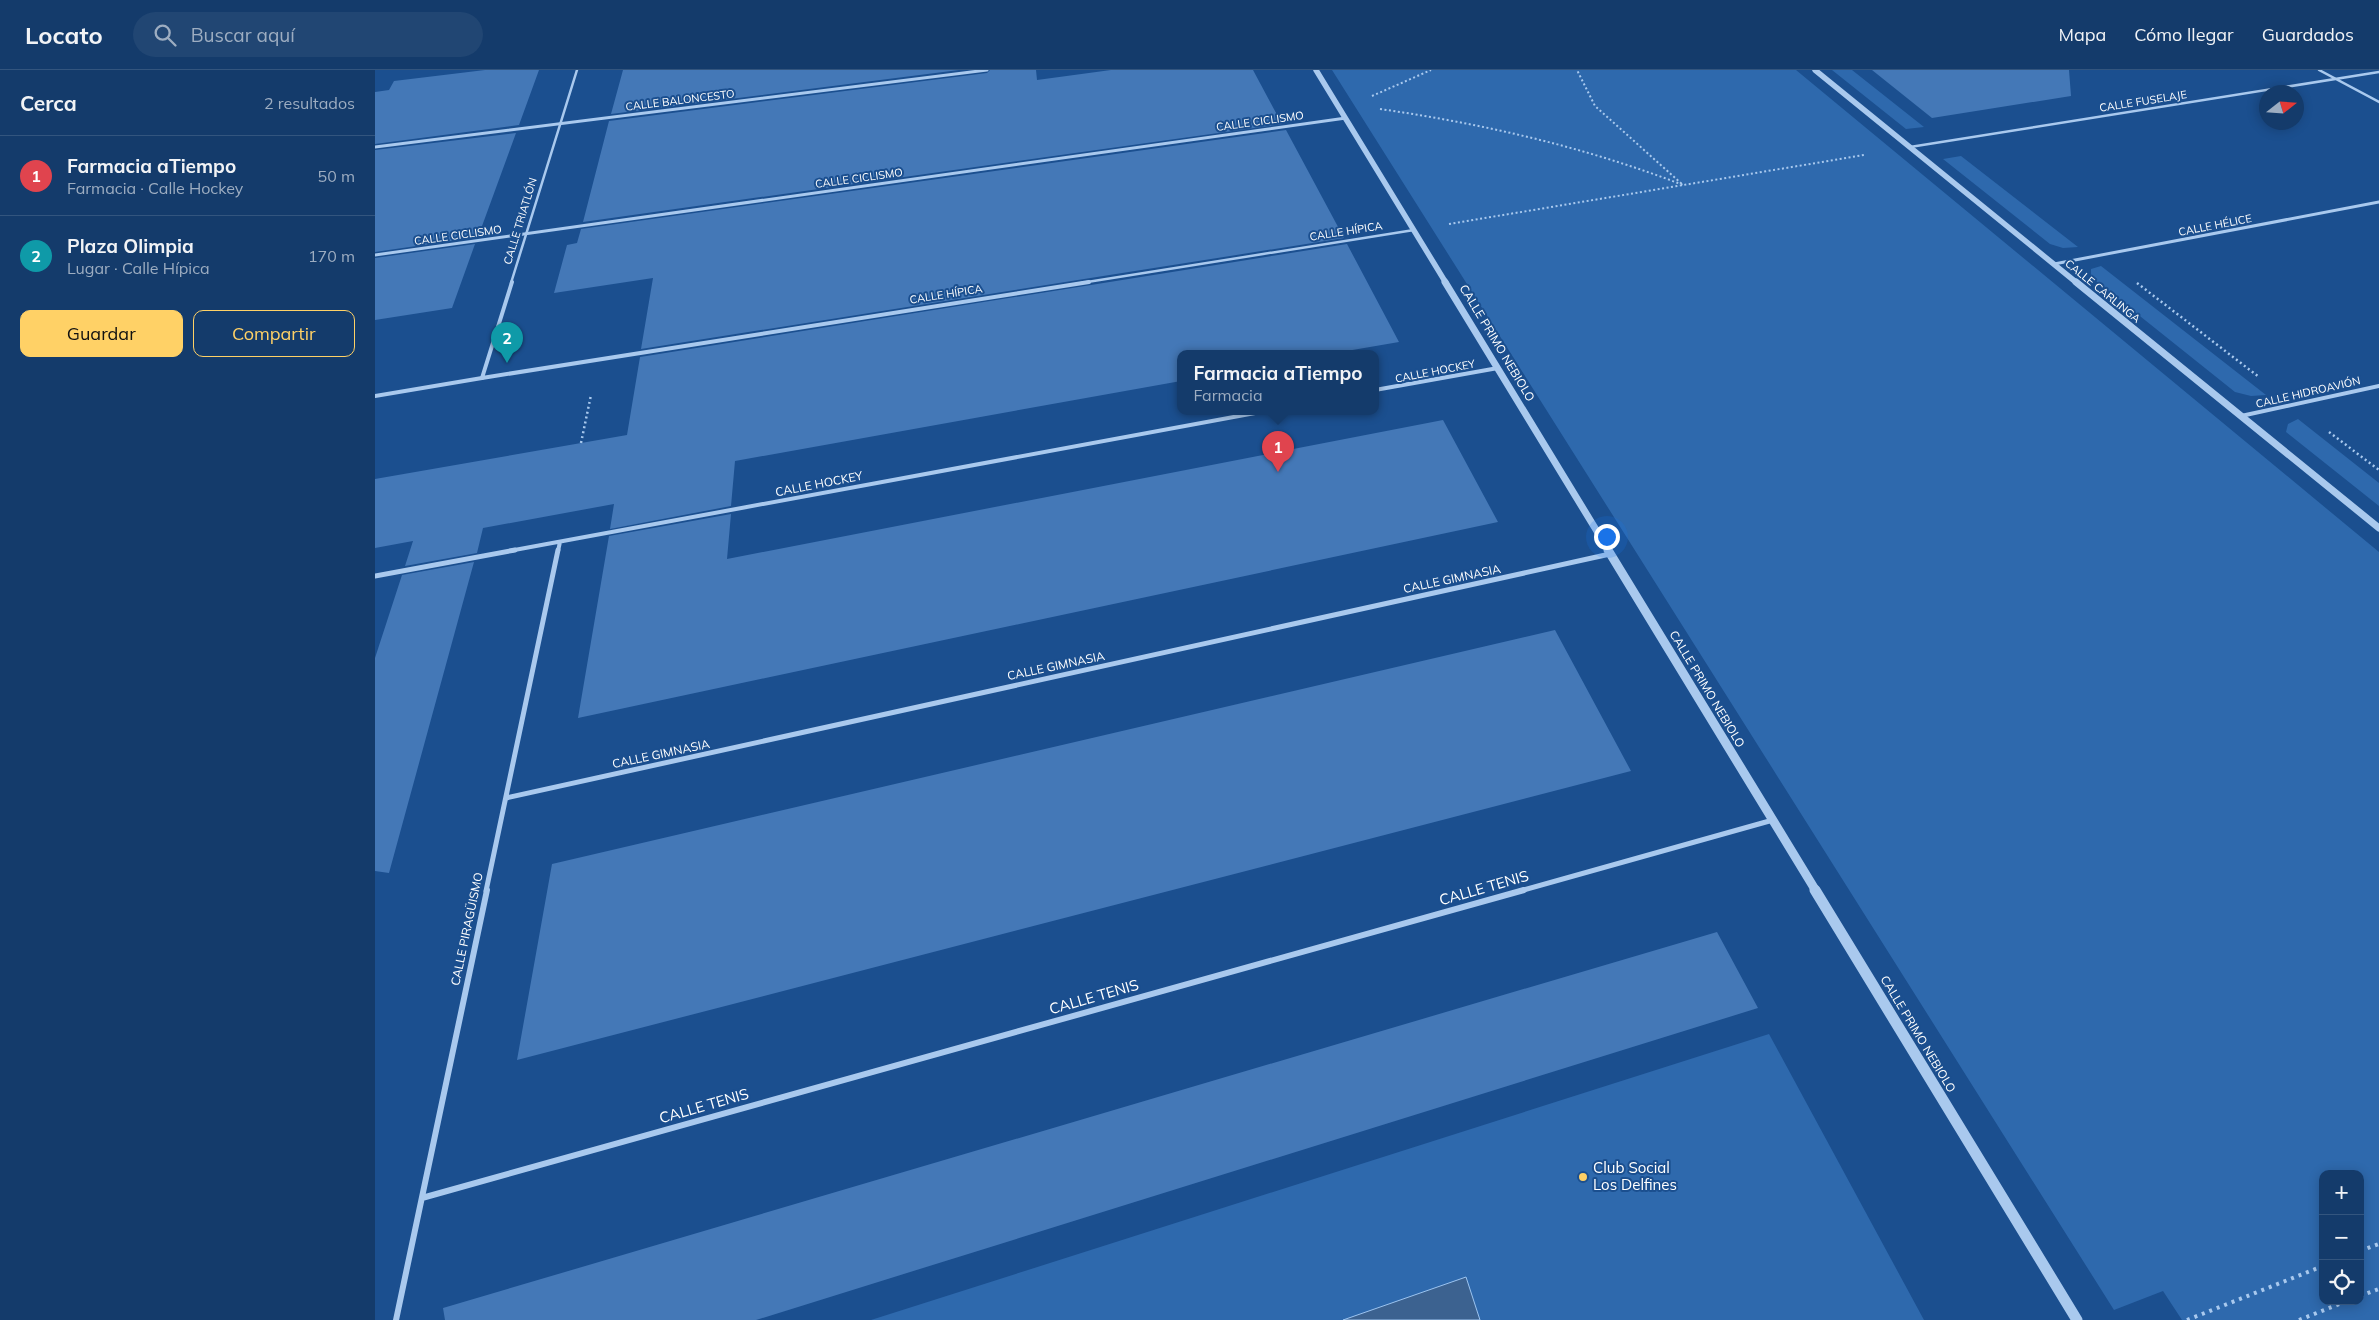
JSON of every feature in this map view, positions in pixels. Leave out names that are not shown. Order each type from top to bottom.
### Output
[{"type":"street","name":"CALLE TRIATLÓN","points":[[482,378],[577,70]]},
{"type":"street","name":"CALLE BALONCESTO","points":[[375,147],[987,70]]},
{"type":"street","name":"CALLE PRIMO NEBIOLO","points":[[1316,70],[2077,1320]]},
{"type":"street","name":"CALLE CARLINGA","points":[[1815,70],[2379,528]]},
{"type":"street","points":[[2319,70],[2379,102]]},
{"type":"street","name":"CALLE FUSELAJE","points":[[1909,147],[2379,72]]},
{"type":"street","name":"CALLE CICLISMO","points":[[375,255],[1346,118]]},
{"type":"street","name":"CALLE HÉLICE","points":[[2054,264],[2379,202]]},
{"type":"street","name":"CALLE HÍPICA","points":[[482,378],[1414,230]]},
{"type":"street","name":"CALLE HOCKEY","points":[[1379,389],[1498,368]]},
{"type":"street","points":[[375,396],[482,378]]},
{"type":"street","name":"CALLE HIDROAVIÓN","points":[[2241,416],[2379,386]]},
{"type":"street","name":"CALLE HOCKEY","points":[[375,576],[1244,415]]},
{"type":"street","name":"CALLE PIRAGÜISMO","points":[[396,1320],[560,542]]},
{"type":"street","name":"CALLE GIMNASIA","points":[[506,798],[1611,554]]},
{"type":"street","name":"CALLE TENIS","points":[[422,1198],[1773,820]]},
{"type":"path","points":[[1339,108],[1431,70]]},
{"type":"path","points":[[1577,70],[1595,106],[1683,185]]},
{"type":"path","points":[[1339,108],[1365,107],[1459,119],[1555,140],[1631,163],[1683,185]]},
{"type":"path","points":[[1414,230],[1909,147]]},
{"type":"path","points":[[581,443],[599,358]]},
{"type":"path","points":[[2364,1250],[2379,1244]]},
{"type":"path","points":[[2187,1320],[2319,1268]]},
{"type":"path","points":[[2364,1295],[2379,1289]]},
{"type":"path","points":[[2299,1320],[2337,1305]]},
{"type":"shaded area","points":[[1332,70],[1796,70],[2379,552],[2379,1320],[2182,1320],[2163,1291],[2114,1310]]},
{"type":"shaded area","points":[[1832,70],[1852,70],[1924,127],[1906,129]]},
{"type":"shaded area","points":[[1961,156],[2078,247],[2063,248],[2050,244],[1943,159]]},
{"type":"shaded area","points":[[2101,266],[2266,395],[2251,396],[2235,392],[2091,277],[2091,269]]},
{"type":"shaded area","points":[[2298,419],[2379,483],[2379,506],[2286,432],[2288,424]]},
{"type":"shaded area","name":"Club Social Los Delfines","points":[[1769,1034],[1924,1320],[871,1320]]},
{"type":"shaded area","points":[[1466,1277],[1480,1320],[1343,1320]]},
{"type":"building","points":[[485,70],[539,70],[519,125],[375,144],[375,92],[389,90],[394,81]]},
{"type":"building","points":[[623,70],[959,70],[611,114]]},
{"type":"building","points":[[990,70],[1036,70],[1037,80],[1111,70],[1253,70],[1282,124],[583,222],[609,121],[987,73]]},
{"type":"building","points":[[1872,70],[2069,70],[2071,96],[1932,118]]},
{"type":"building","points":[[1286,130],[1344,238],[641,349],[653,278],[554,293],[567,245],[577,243],[581,229]]},
{"type":"building","points":[[516,133],[478,237],[375,252],[375,150]]},
{"type":"building","points":[[475,244],[452,308],[375,320],[375,258]]},
{"type":"building","points":[[1347,244],[1399,342],[1352,350],[1177,350],[1177,382],[735,461],[731,506],[610,529],[614,504],[483,528],[477,553],[405,566],[413,541],[375,548],[375,479],[627,435],[640,357]]},
{"type":"building","points":[[1443,420],[1498,522],[578,718],[609,536],[731,514],[727,559]]},
{"type":"building","points":[[474,562],[389,873],[375,871],[375,658],[402,575]]},
{"type":"building","points":[[1555,630],[1631,771],[517,1060],[552,864]]},
{"type":"building","points":[[1717,932],[1758,1008],[756,1320],[445,1320],[443,1308]]},
{"type":"place","name":"Plaza Olimpia","points":[[507,363]]},
{"type":"place","name":"Farmacia aTiempo","points":[[1278,472]]},
{"type":"place","name":"Club Social Los Delfines","points":[[1583,1177]]}]
